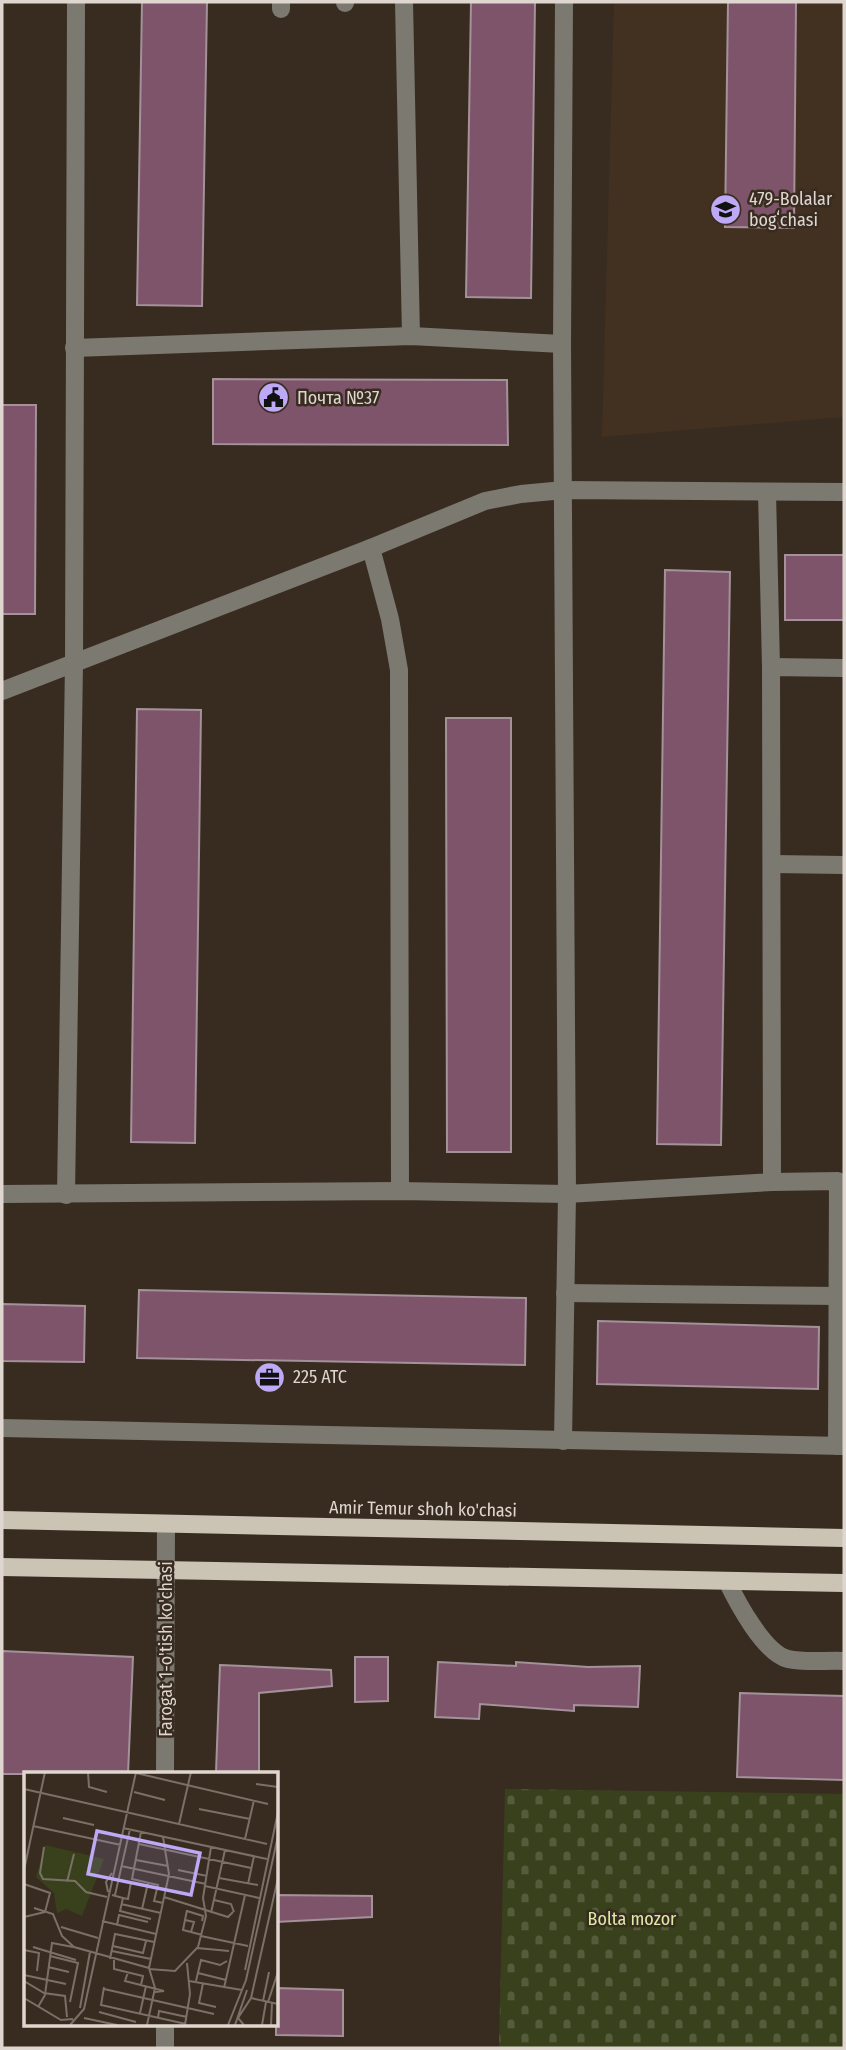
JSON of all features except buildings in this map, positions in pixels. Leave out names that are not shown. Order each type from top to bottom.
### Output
[{"type":"main road","name":"Amir Temur shoh ko'chasi","points":[[2,1520],[844,1538]]},
{"type":"main road","points":[[2,1567],[844,1583]]},
{"type":"street","points":[[66,1195],[74,663],[76,2]]},
{"type":"street","points":[[404,2],[411,336]]},
{"type":"street","points":[[563,1441],[568,1194],[562,344],[564,2]]},
{"type":"street","points":[[74,348],[411,336],[562,344]]},
{"type":"street","points":[[2,691],[485,501],[564,490],[844,492]]},
{"type":"street","points":[[767,492],[771,667],[772,1182]]},
{"type":"street","points":[[371,548],[390,619],[399,670],[400,1191]]},
{"type":"street","points":[[771,667],[844,668]]},
{"type":"street","points":[[772,864],[844,865]]},
{"type":"street","points":[[2,1194],[400,1191],[568,1194],[772,1182],[841,1181],[838,1296],[841,1446],[2,1429]]},
{"type":"street","points":[[565,1293],[838,1296]]},
{"type":"street","name":"Farogat 1-o'tish ko'chasi","points":[[165,1772],[166,1524]]},
{"type":"street","points":[[727,1581],[744,1616],[765,1642],[786,1659],[844,1661]]},
{"type":"street","points":[[165,2025],[165,2048]]},
{"type":"shaded area","name":"479-Bolalar bogʻchasi","points":[[614,2],[844,2],[844,417],[602,437]]},
{"type":"green space","name":"Bolta mozor","points":[[505,1789],[844,1794],[844,2048],[499,2048]]},
{"type":"place","name":"479-Bolalar bogʻchasi","points":[[726,209]]},
{"type":"place","name":"Почта №37","points":[[274,398]]},
{"type":"place","name":"225 АТС","points":[[270,1377]]}]
